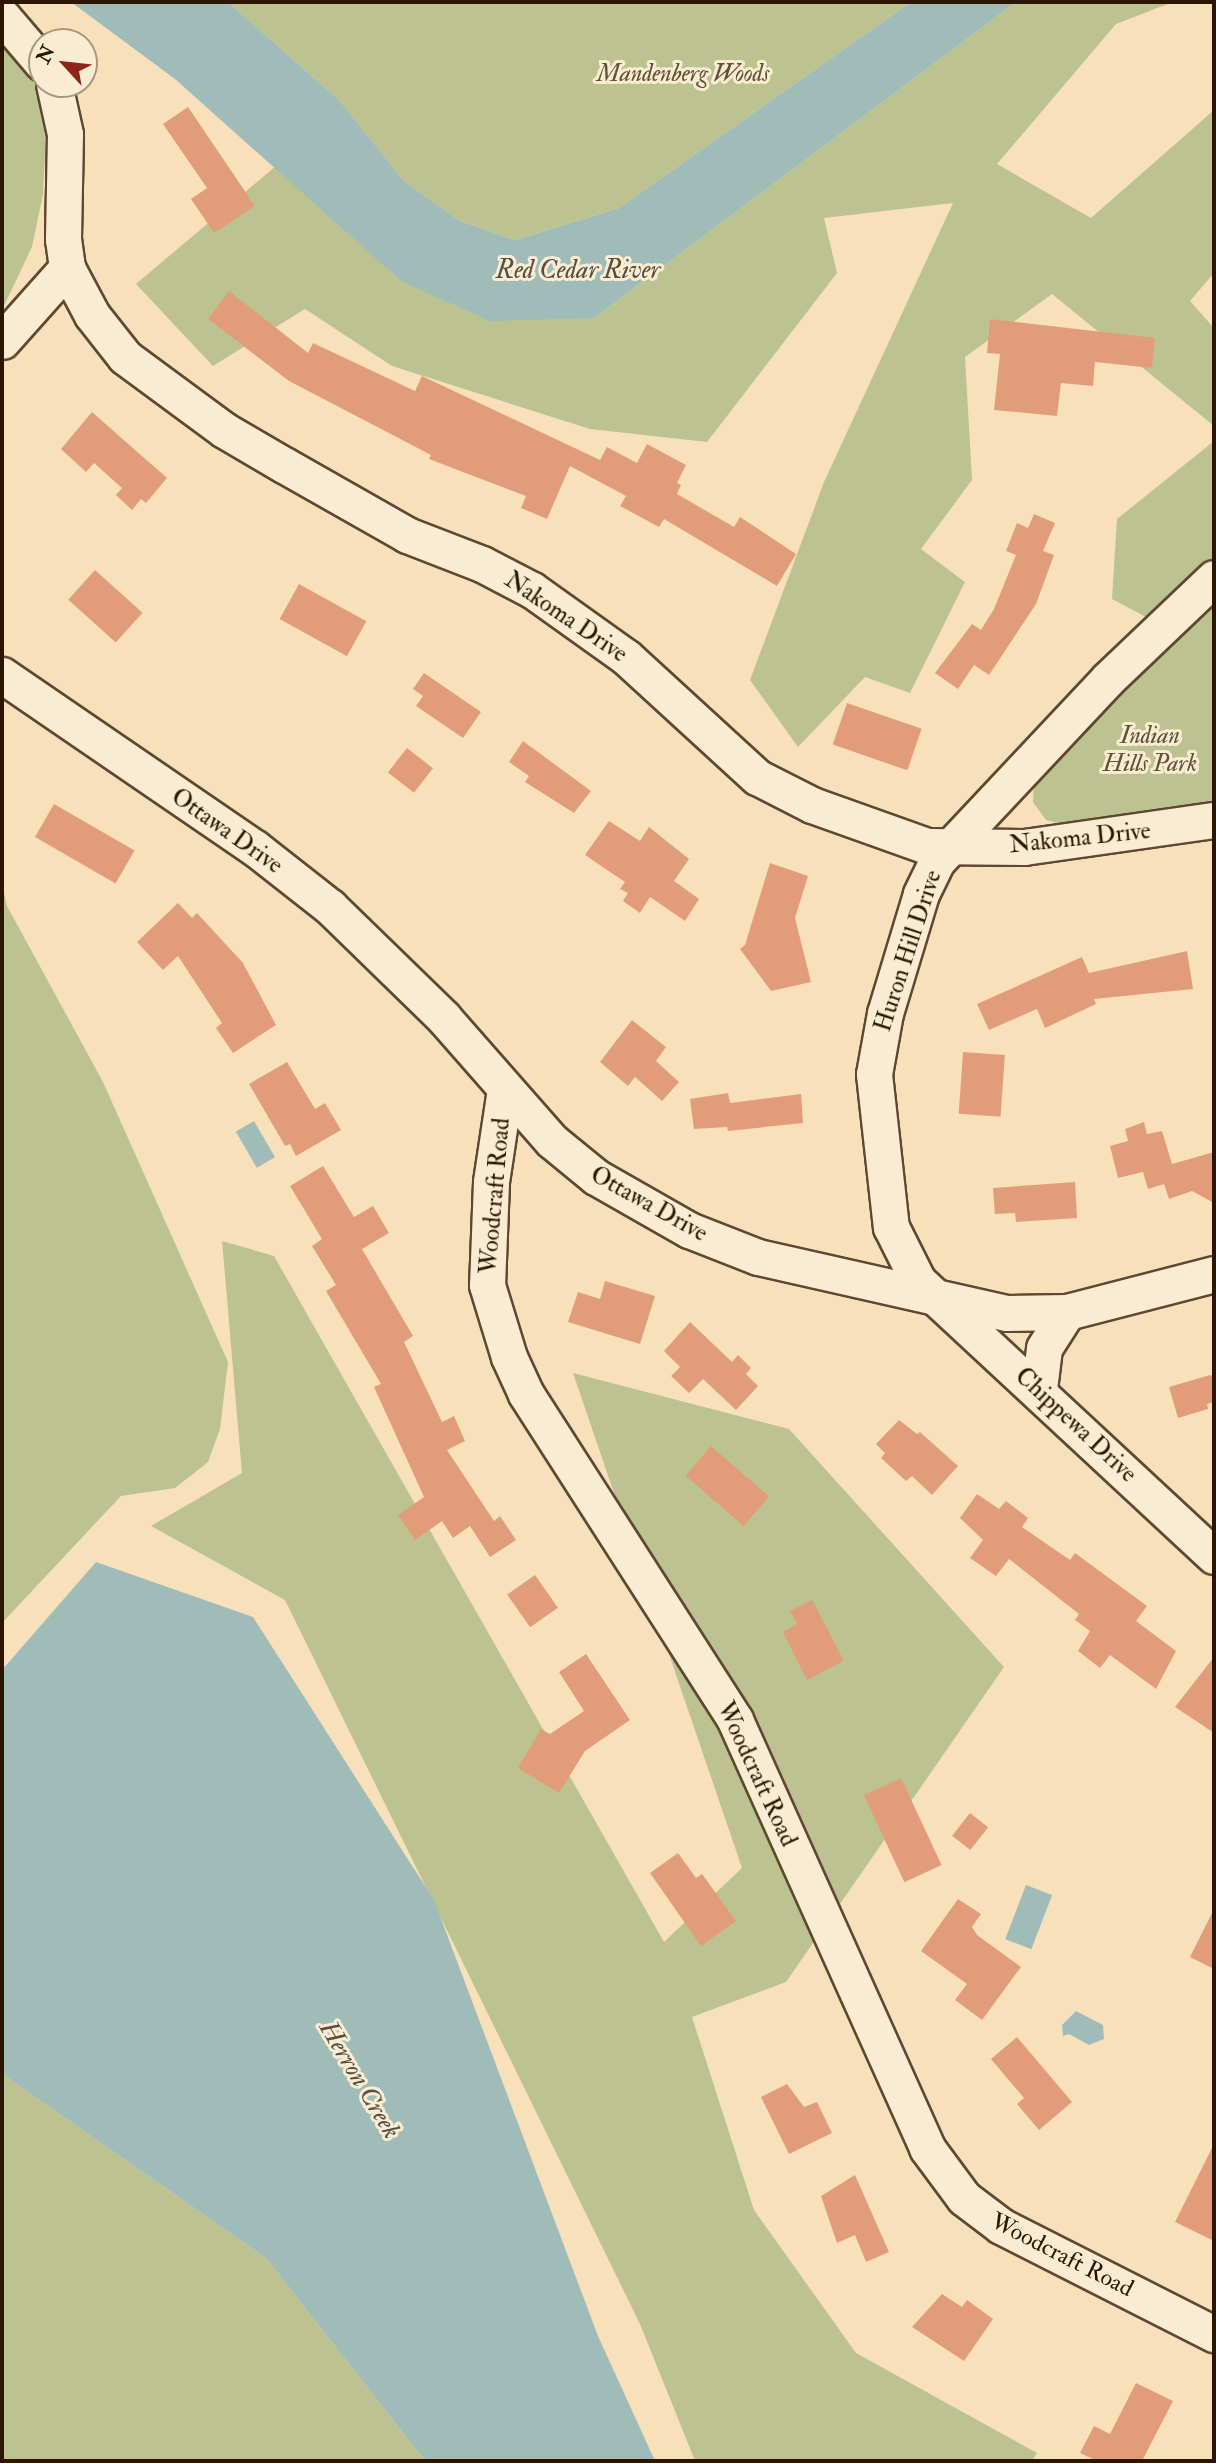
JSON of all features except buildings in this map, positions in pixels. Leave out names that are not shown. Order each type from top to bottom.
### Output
[{"type":"street","points":[[2,16],[28,47]]},
{"type":"street","name":"Nakoma Drive","points":[[57,98],[65,134],[63,239],[67,268],[92,315],[125,357],[224,430],[407,535],[482,564],[532,590],[626,657],[735,760],[781,792],[908,843],[946,847],[1073,842],[1214,820]]},
{"type":"street","points":[[2,341],[67,268]]},
{"type":"street","name":"Huron Hill Drive","points":[[934,1298],[905,1261],[891,1227],[874,1074],[879,1035],[929,875],[946,847],[1108,679],[1214,578]]},
{"type":"street","name":"Ottawa Drive","points":[[2,675],[255,848],[330,907],[443,1017],[552,1141],[596,1177],[689,1230],[758,1257],[1007,1313],[1067,1312],[1214,1274]]},
{"type":"street","name":"Woodcraft Road","points":[[505,1089],[491,1182],[487,1285],[509,1357],[526,1394],[734,1720],[927,2148],[957,2191],[1001,2226],[1214,2334]]},
{"type":"street","name":"Chippewa Drive","points":[[934,1298],[1038,1389],[1214,1556]]},
{"type":"street","points":[[1038,1389],[1044,1348],[1067,1312]]},
{"type":"green space","name":"Mandenberg Woods","points":[[228,2],[911,2],[619,208],[515,240],[460,221],[404,181],[340,101]]},
{"type":"green space","points":[[1016,2],[1173,2],[1116,24],[997,164],[1091,218],[1214,110],[1214,273],[1190,301],[1214,328],[1214,426],[1052,294],[965,357],[972,480],[921,549],[965,582],[910,693],[865,677],[798,747],[750,680],[824,482],[953,203],[824,218],[837,273],[707,442],[590,429],[392,366],[305,309],[213,366],[136,284],[276,166],[401,281],[594,318]]},
{"type":"green space","points":[[2,30],[28,65],[28,98],[41,98],[46,133],[43,194],[32,247],[2,310]]},
{"type":"green space","points":[[1214,441],[1214,570],[1148,618],[1112,599],[1117,519]]},
{"type":"green space","name":"Indian Hills Park","points":[[1214,598],[1214,804],[1067,825],[1046,820],[1033,802],[1034,777]]},
{"type":"green space","points":[[2,883],[7,906],[103,1082],[228,1362],[220,1429],[208,1462],[175,1488],[121,1496],[2,1623]]},
{"type":"green space","points":[[222,1241],[274,1256],[664,1942],[742,1868],[573,1373],[789,1429],[1004,1667],[786,1982],[692,2017],[754,2210],[856,2353],[1037,2453],[1032,2461],[695,2461],[640,2324],[285,1600],[151,1526],[242,1473]]},
{"type":"green space","points":[[2,2074],[266,2258],[425,2461],[2,2461]]},
{"type":"water","name":"Red Cedar River","points":[[71,2],[228,2],[340,101],[404,181],[460,221],[515,240],[619,208],[911,2],[1016,2],[594,318],[490,321],[401,281],[175,79]]},
{"type":"water","points":[[254,1121],[275,1157],[257,1168],[236,1132]]},
{"type":"water","name":"Herron Creek","points":[[96,1562],[253,1617],[434,1900],[598,2336],[655,2461],[425,2461],[266,2258],[2,2074],[2,1670]]},
{"type":"water","points":[[1026,1885],[1052,1895],[1031,1949],[1005,1939]]},
{"type":"water","points":[[1076,2011],[1103,2025],[1104,2039],[1089,2045],[1069,2034],[1063,2036],[1062,2025]]}]
